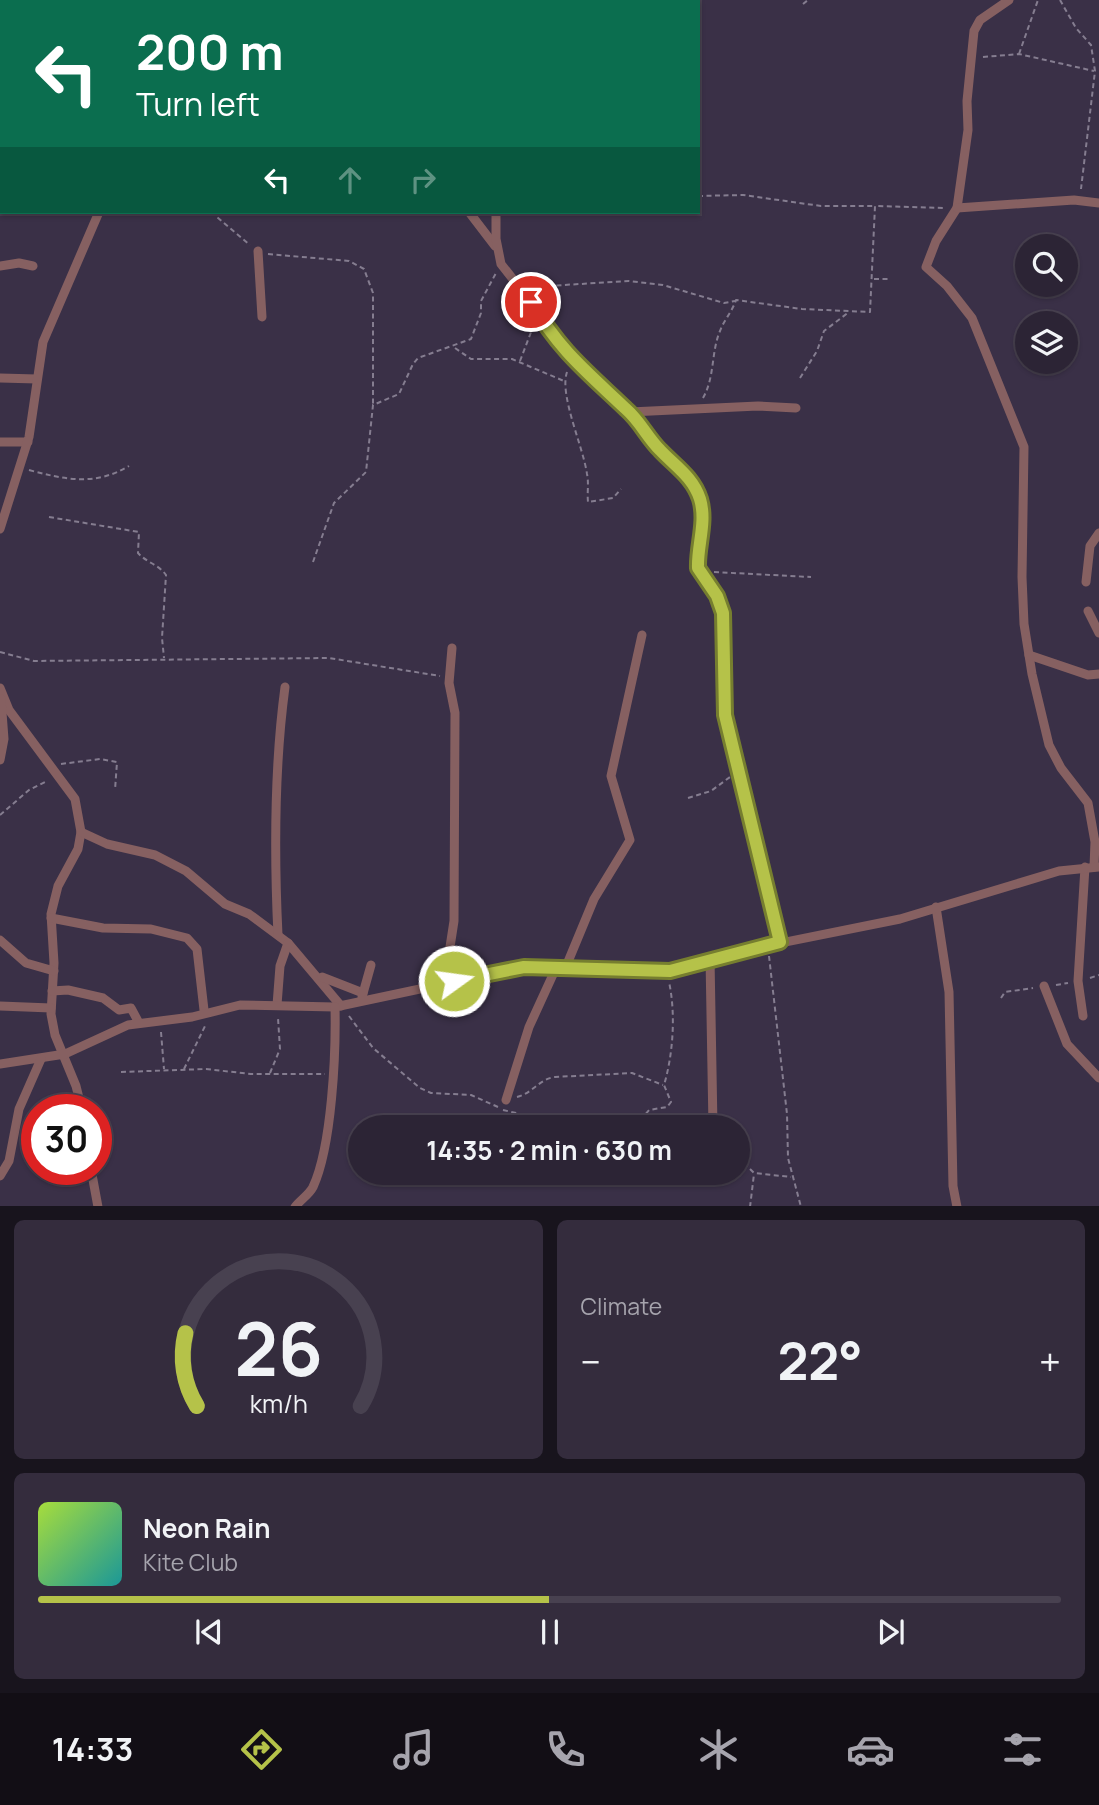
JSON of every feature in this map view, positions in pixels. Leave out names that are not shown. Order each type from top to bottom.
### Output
[{"type":"street","points":[[1009,0],[976,25],[971,59],[968,130],[957,208],[936,241],[926,267],[947,286],[972,318],[1024,447],[1022,578],[1029,655],[1049,745],[1061,768],[1088,803],[1094,827],[1093,867],[1078,981],[1083,1016]]},
{"type":"street","points":[[957,208],[1079,200],[1099,202]]},
{"type":"street","points":[[0,529],[28,442],[36,403],[43,342],[98,214]]},
{"type":"street","points":[[471,214],[487,232],[498,251]]},
{"type":"street","points":[[496,214],[500,262],[534,307],[550,334],[575,363],[630,412],[660,451],[678,465],[698,495],[702,515],[699,571],[717,596],[723,613],[725,715],[762,855],[780,942]]},
{"type":"street","points":[[258,251],[262,317]]},
{"type":"street","points":[[0,266],[33,265]]},
{"type":"street","points":[[0,379],[37,379]]},
{"type":"street","points":[[630,412],[758,405],[796,408]]},
{"type":"street","points":[[0,442],[28,442]]},
{"type":"street","points":[[1086,582],[1090,546],[1099,533]]},
{"type":"street","points":[[1088,611],[1099,633]]},
{"type":"street","points":[[506,1100],[529,1027],[594,899],[630,840],[611,776],[642,635]]},
{"type":"street","points":[[452,648],[449,683],[455,713],[454,921],[450,947],[454,981]]},
{"type":"street","points":[[1029,655],[1088,676],[1099,674]]},
{"type":"street","points":[[278,935],[275,880],[278,761],[285,687]]},
{"type":"street","points":[[0,689],[4,739],[0,760]]},
{"type":"street","points":[[0,689],[9,710],[75,799],[81,832],[75,858],[58,886],[51,918],[54,971],[51,1008],[55,1035],[65,1054],[77,1094]]},
{"type":"street","points":[[81,832],[107,844],[155,855],[186,871],[234,910],[249,914],[288,943],[318,975],[338,1006],[333,1075],[321,1166],[311,1191],[295,1206]]},
{"type":"street","points":[[0,1064],[65,1054],[139,1023],[240,1004],[338,1006],[362,997],[499,970],[560,968],[665,971],[769,944],[900,919],[1059,871],[1093,867]]},
{"type":"street","points":[[936,907],[948,992],[953,1186],[957,1206]]},
{"type":"street","points":[[51,918],[103,928],[151,929],[187,938],[198,949],[207,1011]]},
{"type":"street","points":[[0,940],[26,963],[54,971]]},
{"type":"street","points":[[277,1006],[280,966],[288,943]]},
{"type":"street","points":[[710,958],[713,1115]]},
{"type":"street","points":[[362,997],[371,965]]},
{"type":"street","points":[[318,975],[362,997]]},
{"type":"street","points":[[1044,986],[1067,1044],[1099,1077]]},
{"type":"street","points":[[52,991],[68,990],[103,998],[119,1010],[131,1008],[139,1023]]},
{"type":"street","points":[[0,1006],[51,1008]]},
{"type":"street","points":[[0,1176],[9,1161],[19,1109],[41,1059]]},
{"type":"street","points":[[94,1185],[97,1206]]},
{"type":"path","points":[[803,4],[808,0]]},
{"type":"path","points":[[1019,54],[1038,0]]},
{"type":"path","points":[[1060,0],[1076,29],[1091,45],[1095,71],[1079,200]]},
{"type":"path","points":[[971,59],[1019,54],[1095,71]]},
{"type":"path","points":[[700,196],[743,195],[821,206],[957,208]]},
{"type":"path","points":[[517,287],[629,281],[663,285],[724,303],[736,300],[870,312],[875,206]]},
{"type":"path","points":[[213,214],[258,251],[306,260],[349,261],[364,269],[373,293],[373,405],[372,427],[367,438],[367,470],[334,503],[313,562]]},
{"type":"path","points":[[373,405],[399,394],[418,358],[471,339],[481,313],[481,301],[500,262]]},
{"type":"path","points":[[873,279],[889,279]]},
{"type":"path","points":[[698,410],[708,390],[721,328],[731,316],[736,300]]},
{"type":"path","points":[[520,362],[532,336],[534,307]]},
{"type":"path","points":[[800,378],[817,351],[824,331],[849,312]]},
{"type":"path","points":[[454,347],[471,359],[520,362],[565,381]]},
{"type":"path","points":[[575,363],[565,381],[565,394],[579,434],[588,475],[588,502],[613,498],[621,489]]},
{"type":"path","points":[[21,468],[87,480],[108,478],[130,466]]},
{"type":"path","points":[[50,517],[139,532],[138,553],[145,560],[158,564],[166,575],[162,638],[164,658]]},
{"type":"path","points":[[699,571],[811,577]]},
{"type":"path","points":[[0,652],[34,661],[328,658],[439,676],[449,683]]},
{"type":"path","points":[[0,815],[29,790],[49,780],[52,765],[100,759],[117,762],[115,790]]},
{"type":"path","points":[[688,798],[723,784],[736,764]]},
{"type":"path","points":[[769,944],[792,1178],[801,1206]]},
{"type":"path","points":[[645,1115],[649,1110],[667,1107],[671,1102],[664,1086],[670,1068],[672,1028],[671,997],[665,971]]},
{"type":"path","points":[[270,1074],[280,1049],[277,1006]]},
{"type":"path","points":[[338,1006],[373,1048],[420,1088],[431,1093],[471,1095],[518,1115]]},
{"type":"path","points":[[183,1070],[207,1011]]},
{"type":"path","points":[[158,1020],[164,1047],[164,1070]]},
{"type":"path","points":[[121,1072],[183,1070],[333,1075]]},
{"type":"path","points":[[494,1105],[533,1092],[545,1079],[555,1077],[632,1073],[664,1086]]},
{"type":"path","points":[[750,1169],[754,1173],[792,1178]]},
{"type":"path","points":[[750,1206],[754,1173]]},
{"type":"route","points":[[454,981],[524,967],[670,971],[710,958],[780,942],[762,855],[734,759],[725,715],[726,630],[723,613],[717,596],[698,568],[702,530],[700,500],[678,465],[660,451],[630,412],[570,359],[550,334],[531,302]]}]
